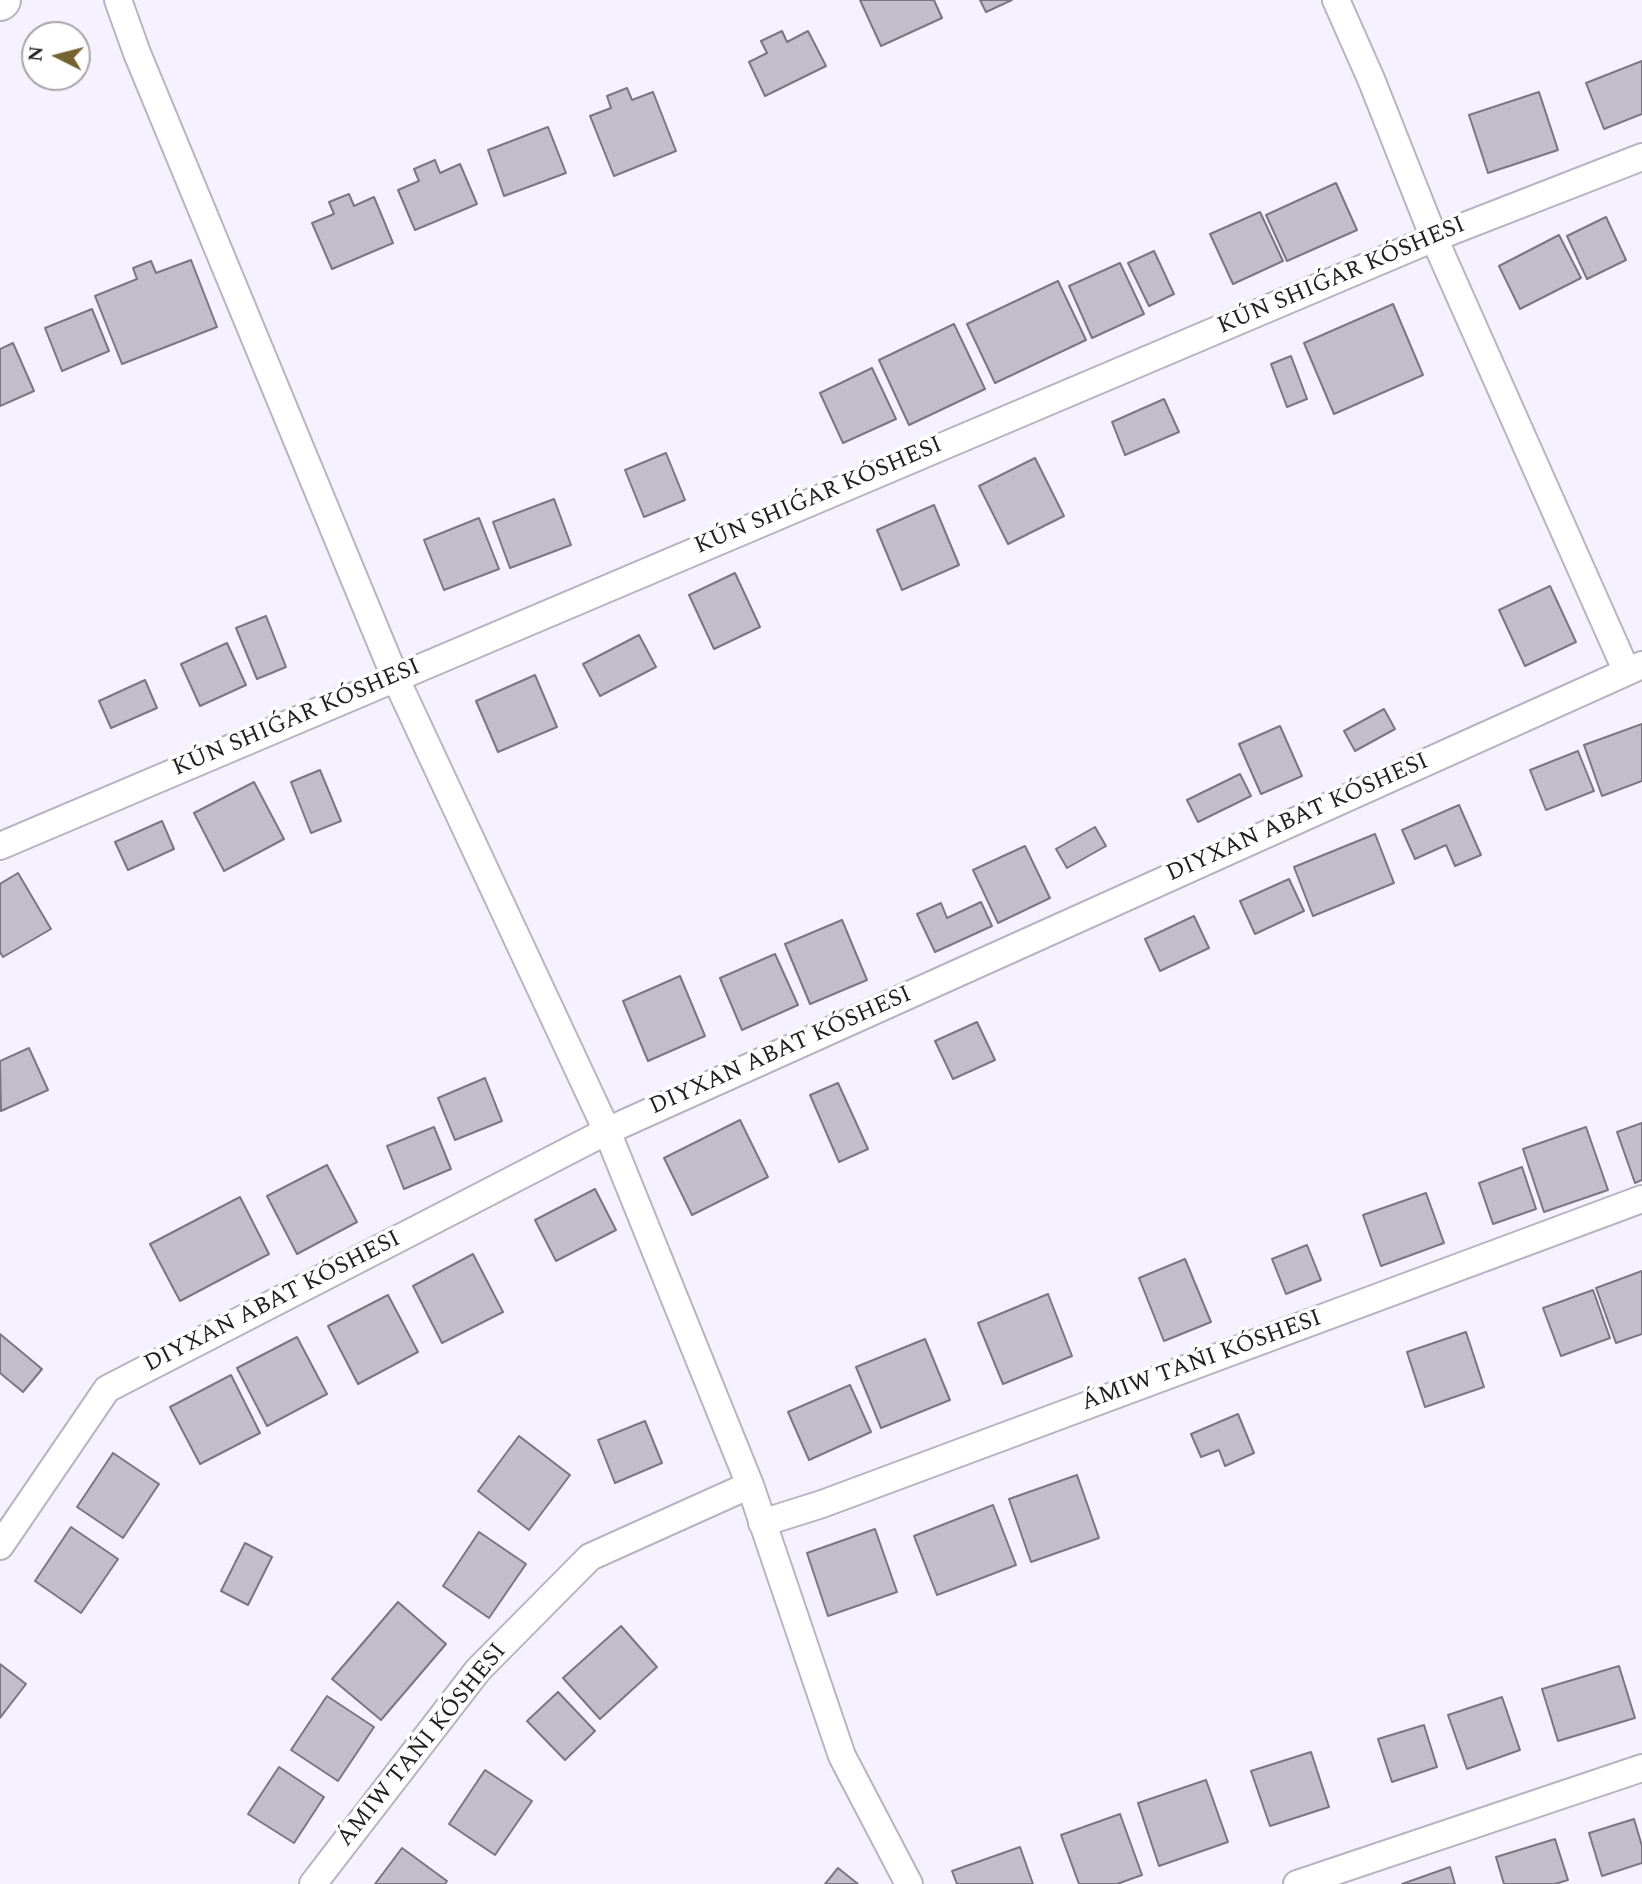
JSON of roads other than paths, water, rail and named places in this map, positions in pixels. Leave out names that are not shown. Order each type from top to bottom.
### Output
[{"type":"street","points":[[118,0],[137,52],[395,677],[607,1131],[750,1485],[842,1756],[909,1884]]},
{"type":"street","points":[[1336,0],[1371,79],[1434,238],[1634,667]]},
{"type":"street","points":[[0,846],[1434,238],[1642,157]]},
{"type":"street","name":"DIYXAN ABAT KÓSHESI","points":[[0,1546],[107,1389],[607,1131],[1634,667]]},
{"type":"street","points":[[762,1523],[822,1504],[1642,1199]]},
{"type":"street","points":[[313,1884],[478,1670],[590,1557],[750,1485]]},
{"type":"street","points":[[1297,1884],[1642,1768]]}]
